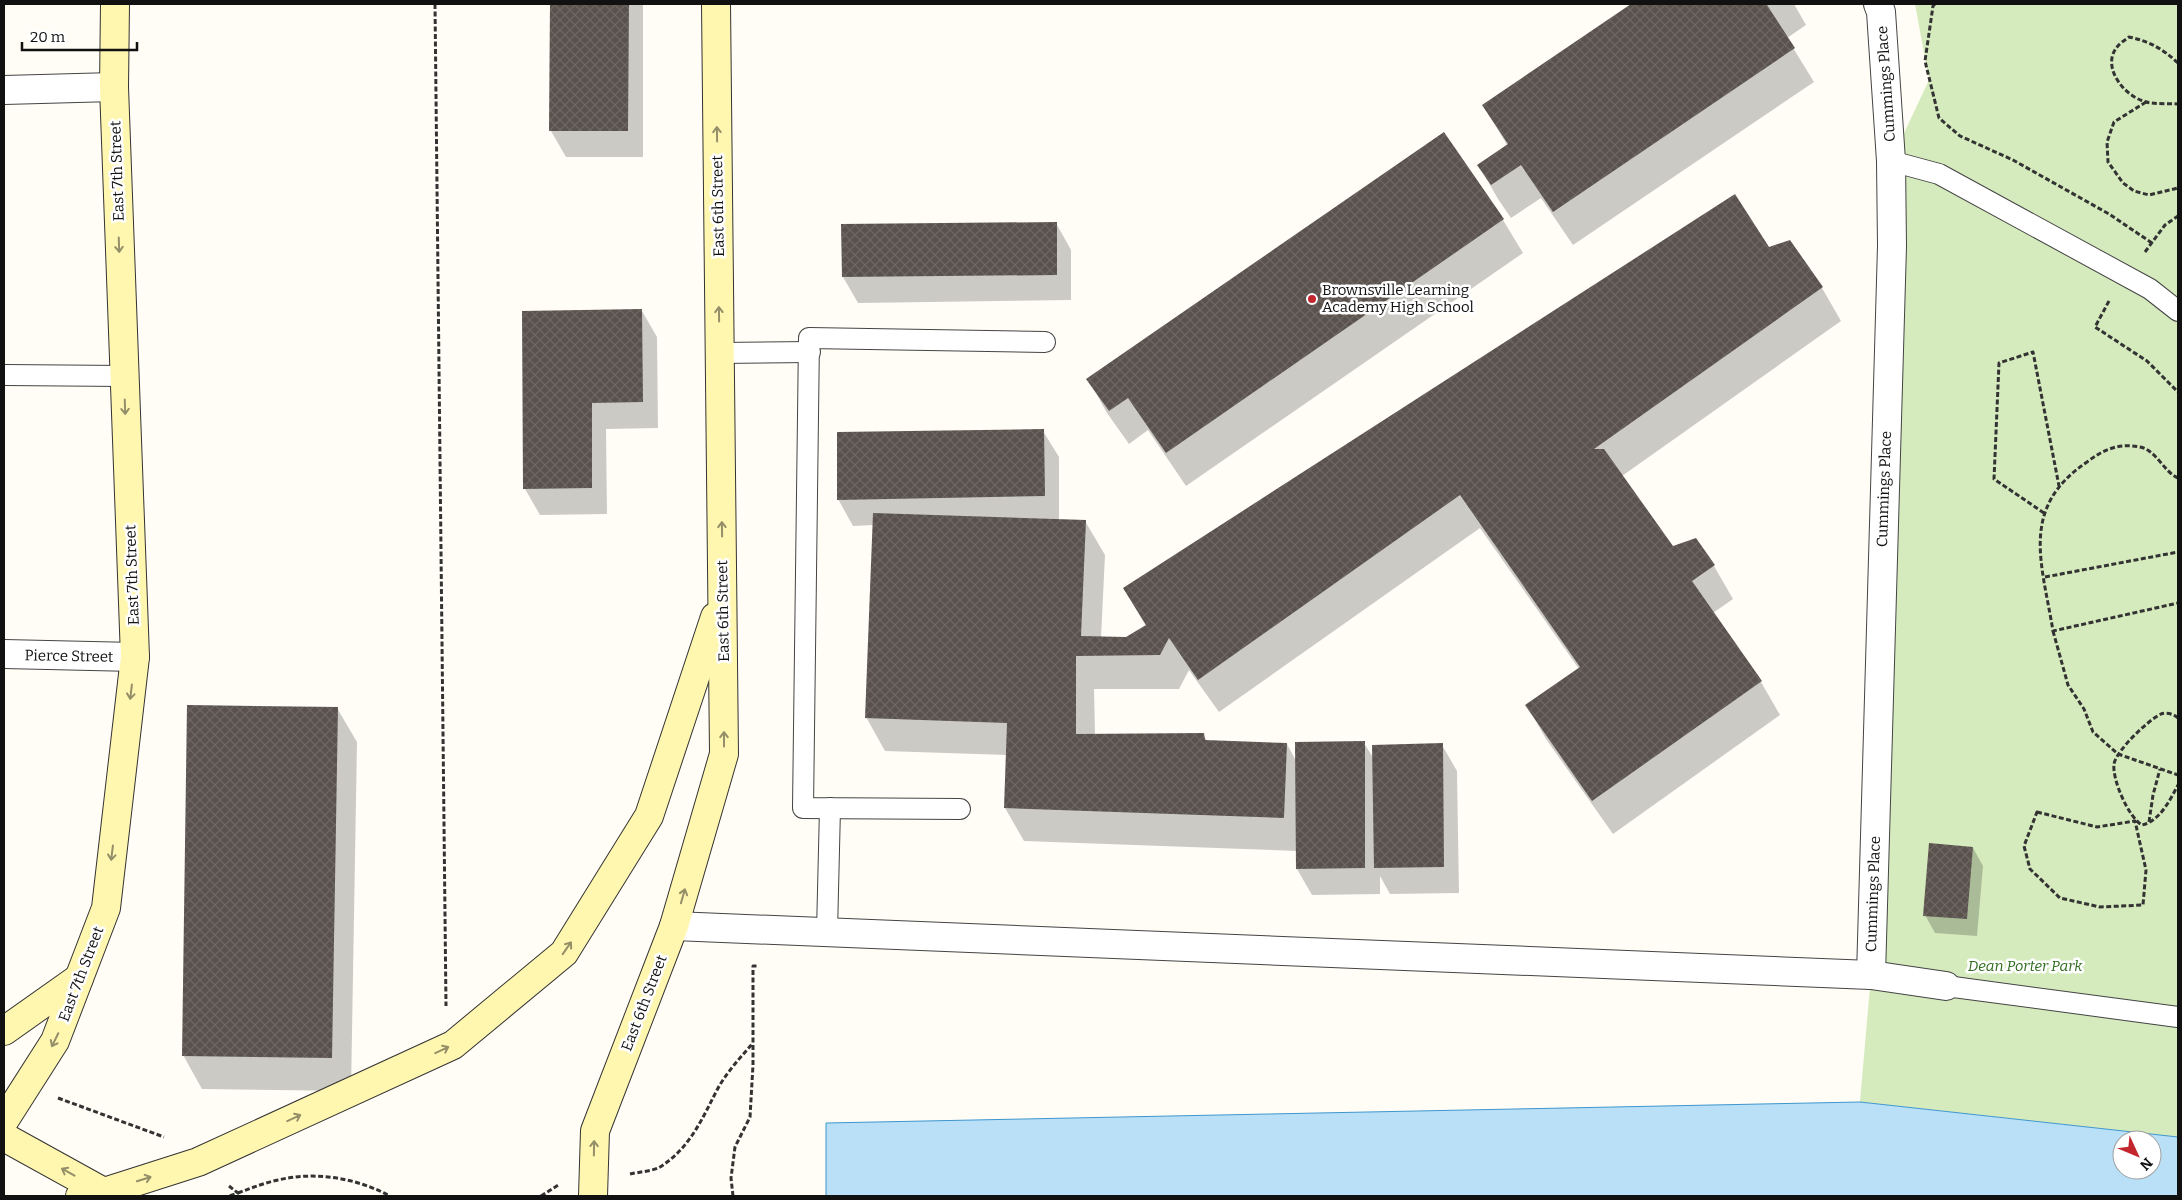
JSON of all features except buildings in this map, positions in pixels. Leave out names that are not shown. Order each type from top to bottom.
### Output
[{"type":"main road","name":"East 7th Street","points":[[4,1121],[55,1041],[106,908],[135,657],[114,88],[115,4]]},
{"type":"main road","name":"East 6th Street","points":[[593,1196],[594,1131],[674,926],[724,754],[716,4]]},
{"type":"main road","points":[[4,1137],[98,1195],[198,1162],[453,1045],[564,953],[649,816],[722,596]]},
{"type":"main road","points":[[4,1031],[79,978]]},
{"type":"street","name":"Cummings Place","points":[[1871,975],[1892,246],[1891,161],[1881,12],[1878,4]]},
{"type":"street","points":[[4,90],[114,88]]},
{"type":"street","name":"Pierce Street","points":[[4,654],[135,657]]},
{"type":"street","points":[[674,926],[1871,975],[1946,986]]},
{"type":"lane","points":[[1891,161],[1939,174],[2175,303]]},
{"type":"lane","points":[[960,809],[803,808],[810,338],[1045,342]]},
{"type":"lane","points":[[720,353],[810,352]]},
{"type":"lane","points":[[4,375],[124,376]]},
{"type":"lane","points":[[827,932],[830,808]]},
{"type":"lane","points":[[1946,986],[2178,1018]]},
{"type":"path","points":[[436,4],[446,1008]]},
{"type":"path","points":[[1935,4],[1933,6],[1925,61],[1939,118],[1960,136],[2013,160],[2109,214],[2152,243]]},
{"type":"path","points":[[2178,63],[2146,40],[2129,37],[2116,48],[2111,63],[2115,79],[2135,98],[2146,102],[2178,104]]},
{"type":"path","points":[[2146,102],[2114,122],[2107,142],[2108,162],[2123,183],[2134,191],[2149,195],[2178,188]]},
{"type":"path","points":[[2178,216],[2165,225],[2152,243],[2123,274],[2095,327],[2147,361],[2178,392]]},
{"type":"path","points":[[2044,513],[1994,479],[1999,363],[2033,352],[2059,486]]},
{"type":"path","points":[[2178,478],[2143,448],[2121,445],[2098,454],[2079,467],[2059,486],[2044,513],[2039,543],[2053,631],[2068,685],[2084,709],[2093,732],[2118,754],[2178,775]]},
{"type":"path","points":[[2044,577],[2178,552]]},
{"type":"path","points":[[2053,631],[2178,603]]},
{"type":"path","points":[[2178,718],[2174,715],[2162,714],[2144,725],[2118,754],[2114,764],[2125,802],[2135,821],[2146,870],[2143,905],[2100,907],[2060,898],[2030,869],[2024,846],[2037,812],[2097,827],[2135,821],[2142,825],[2149,824],[2167,805],[2178,785]]},
{"type":"path","points":[[2149,824],[2153,795],[2160,769]]},
{"type":"path","points":[[733,1196],[731,1178],[736,1147],[750,1116],[753,1043],[753,966],[761,966]]},
{"type":"path","points":[[630,1174],[659,1168],[691,1140],[718,1089],[734,1064],[753,1043]]},
{"type":"path","points":[[57,1098],[163,1136]]},
{"type":"path","points":[[230,1196],[278,1179],[319,1176],[356,1182],[390,1196]]},
{"type":"path","points":[[540,1196],[562,1183]]},
{"type":"path","points":[[228,1185],[238,1192]]},
{"type":"green space","name":"Dean Porter Park","points":[[1915,4],[2178,4],[2178,1137],[2162,1135],[2162,1130],[2114,1130],[1860,1102],[1871,975],[1891,161],[1929,80]]},
{"type":"water","points":[[1860,1102],[2114,1130],[2112,1130],[2112,1180],[2162,1180],[2162,1135],[2178,1137],[2178,1196],[826,1196],[826,1123]]},
{"type":"place","name":"Brownsville Learning Academy High School","points":[[1312,299]]}]
